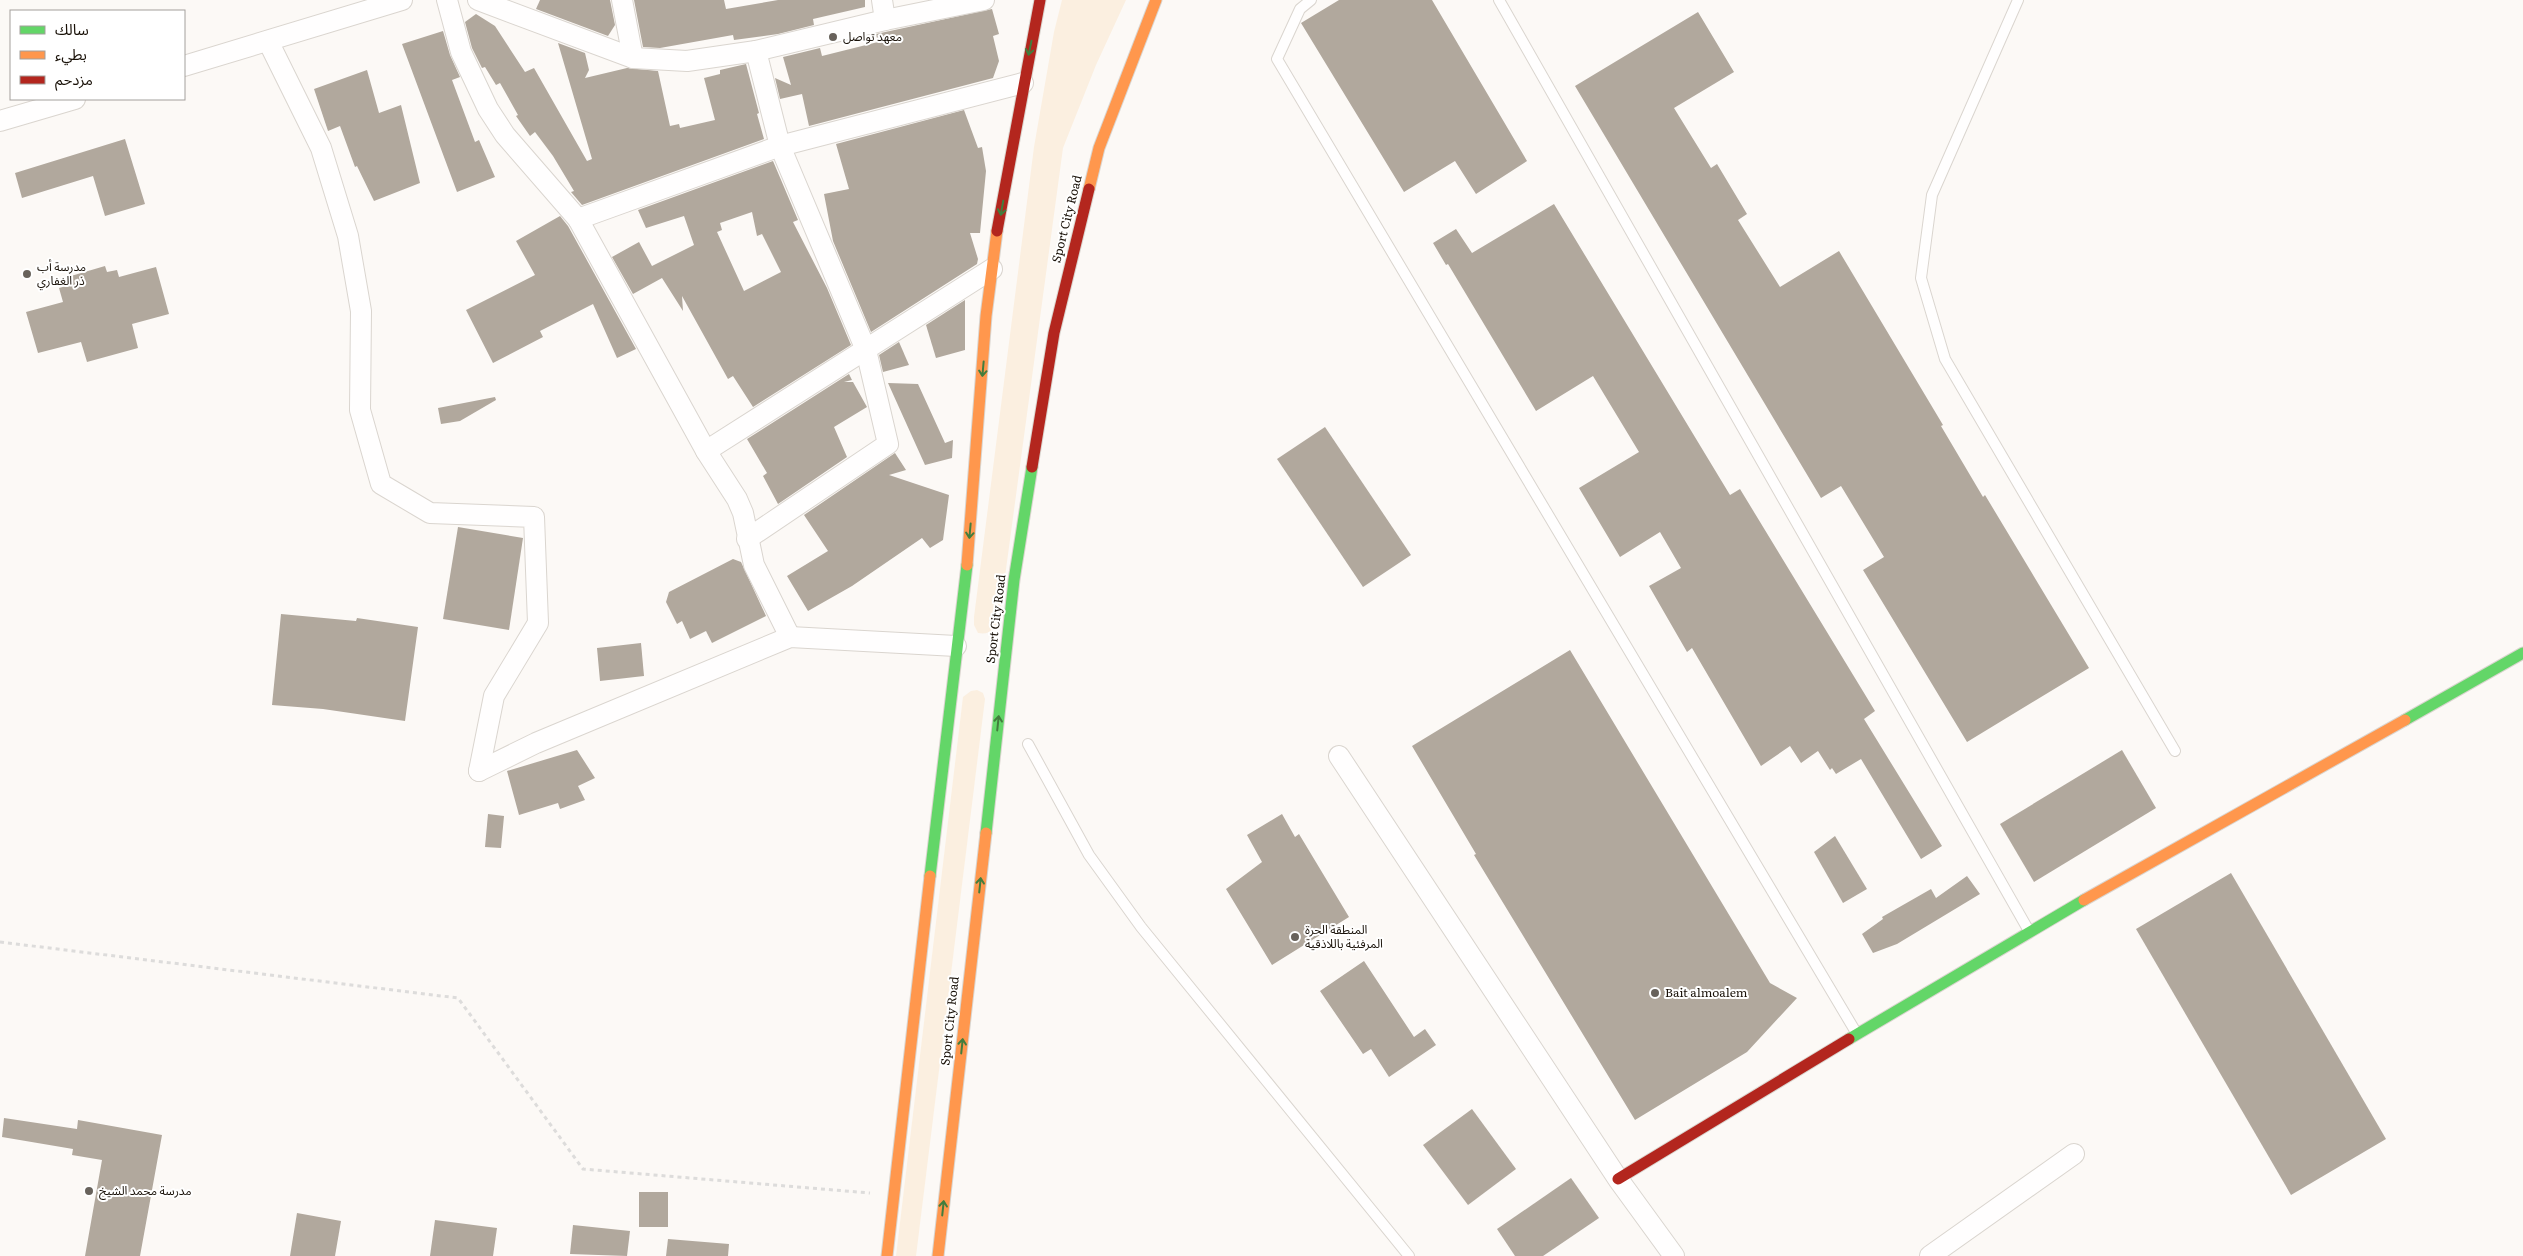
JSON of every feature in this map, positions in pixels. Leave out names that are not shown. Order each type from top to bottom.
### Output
[{"type":"main road","points":[[886,1256],[956,646],[965,587],[992,269],[1023,83],[1040,0]]},
{"type":"main road","name":"Sport City Road","points":[[938,1256],[1014,580],[1054,333],[1099,148],[1156,0]]},
{"type":"main road","points":[[1618,1179],[2029,931],[2523,653]]},
{"type":"street","points":[[185,66],[402,0]]},
{"type":"street","points":[[447,0],[461,52],[488,109],[505,135],[578,219],[706,451],[737,499],[746,526],[747,539],[754,565],[790,637]]},
{"type":"street","points":[[478,0],[633,58],[687,61],[756,51],[885,20],[984,0]]},
{"type":"street","points":[[622,0],[633,58]]},
{"type":"street","points":[[882,0],[885,20]]},
{"type":"street","points":[[268,41],[321,148],[348,236],[361,311],[360,410],[381,484],[430,513],[534,517],[538,622],[494,696],[479,771],[536,743],[790,637],[956,646]]},
{"type":"street","points":[[747,539],[888,444],[866,350],[780,146],[756,51]]},
{"type":"street","points":[[578,219],[780,146],[1023,83]]},
{"type":"street","points":[[0,122],[72,100]]},
{"type":"street","points":[[706,451],[992,269]]},
{"type":"street","points":[[1339,756],[1618,1179],[1674,1256]]},
{"type":"street","points":[[1930,1256],[2074,1154]]},
{"type":"lane","points":[[1311,0],[1300,9],[1276,59],[1858,1035]]},
{"type":"lane","points":[[1499,0],[2029,931]]},
{"type":"lane","points":[[2018,0],[1932,196],[1921,278],[1945,359],[2175,751]]},
{"type":"lane","points":[[1028,744],[1089,855],[1141,927],[1409,1256]]},
{"type":"path","points":[[0,942],[458,998],[583,1169],[894,1195]]},
{"type":"shaded area","points":[[1062,0],[1126,0],[1096,65],[1063,148],[999,621],[991,631],[978,633],[974,625],[974,617],[1034,147],[1054,32]]},
{"type":"shaded area","points":[[977,690],[983,693],[985,699],[916,1256],[896,1256],[963,697],[971,691]]},
{"type":"building","points":[[540,0],[610,0],[615,25],[608,36],[536,9]]},
{"type":"building","points":[[634,0],[724,0],[726,9],[778,0],[865,0],[865,7],[813,19],[814,25],[778,34],[734,40],[733,35],[660,48],[643,47]]},
{"type":"building","points":[[1339,0],[1432,0],[1527,161],[1476,194],[1455,161],[1404,192],[1301,23]]},
{"type":"building","points":[[992,9],[999,34],[993,36],[999,61],[993,78],[809,126],[802,94],[780,99],[775,78],[791,85],[783,57],[820,48],[822,56],[878,42],[876,34]]},
{"type":"building","points":[[1698,12],[1734,72],[1674,108],[1711,168],[1717,164],[1747,214],[1738,220],[1780,287],[1839,251],[1943,425],[1941,426],[1983,497],[1985,495],[2089,668],[1967,742],[1863,570],[1884,557],[1841,486],[1821,498],[1575,86]]},
{"type":"building","points":[[476,14],[495,26],[525,72],[534,68],[587,161],[592,159],[558,43],[585,53],[589,70],[585,78],[627,68],[658,71],[670,126],[679,124],[680,128],[715,120],[704,78],[720,74],[720,70],[746,64],[764,139],[582,205],[571,192],[574,191],[553,156],[535,132],[530,136],[516,116],[518,115],[500,83],[496,85],[485,67],[482,68],[472,48],[465,22]]},
{"type":"building","points":[[443,31],[450,55],[460,77],[452,80],[475,142],[479,140],[495,177],[457,192],[402,44]]},
{"type":"building","points":[[367,70],[379,113],[401,105],[420,183],[374,201],[357,166],[355,167],[340,126],[328,131],[314,89]]},
{"type":"building","points":[[964,110],[978,148],[982,147],[986,171],[980,233],[970,233],[978,259],[977,264],[871,332],[833,241],[824,194],[849,189],[836,144]]},
{"type":"building","points":[[125,139],[145,204],[105,216],[93,176],[22,198],[15,173]]},
{"type":"building","points":[[773,161],[798,220],[793,222],[827,288],[851,345],[753,407],[733,376],[728,379],[682,296],[683,311],[662,278],[633,294],[612,257],[639,242],[652,266],[694,245],[684,216],[646,228],[638,210]],"holes":[[[752,212],[757,236],[762,234],[781,272],[744,291],[717,232],[722,230],[720,223]]]},
{"type":"building","points":[[1554,204],[1730,495],[1740,489],[1875,711],[1864,719],[1942,846],[1921,859],[1861,759],[1836,774],[1832,768],[1830,770],[1818,751],[1801,763],[1790,746],[1761,766],[1692,648],[1687,652],[1649,586],[1681,568],[1660,532],[1620,557],[1579,488],[1639,452],[1593,376],[1536,411],[1448,264],[1446,265],[1433,243],[1456,229],[1472,253]]},
{"type":"building","points":[[560,216],[568,226],[636,349],[617,358],[593,304],[540,331],[543,337],[493,363],[466,310],[535,275],[516,241]]},
{"type":"building","points":[[105,266],[107,272],[117,270],[119,277],[156,267],[169,314],[132,324],[138,348],[87,362],[81,342],[38,353],[26,312],[63,302],[59,288],[73,284],[71,276]]},
{"type":"building","points":[[965,300],[965,350],[936,358],[926,325]]},
{"type":"building","points":[[899,342],[909,365],[883,372],[879,355]]},
{"type":"building","points":[[849,374],[852,380],[844,382],[853,382],[867,407],[834,427],[847,457],[778,504],[763,476],[767,473],[747,439]]},
{"type":"building","points":[[888,383],[918,384],[945,443],[953,440],[952,458],[925,465]]},
{"type":"building","points":[[495,397],[496,400],[460,421],[441,424],[438,408]]},
{"type":"building","points":[[1325,427],[1411,555],[1363,587],[1277,459]]},
{"type":"building","points":[[895,453],[906,470],[889,475],[949,495],[943,540],[930,548],[922,538],[852,586],[808,611],[787,576],[828,551],[804,515]]},
{"type":"building","points":[[458,527],[523,538],[509,630],[443,619]]},
{"type":"building","points":[[733,559],[741,562],[766,616],[712,643],[706,631],[690,639],[682,621],[677,624],[666,602],[669,592]]},
{"type":"building","points":[[281,614],[356,621],[357,618],[418,627],[405,721],[323,709],[272,705]]},
{"type":"building","points":[[641,643],[644,676],[600,681],[597,648]]},
{"type":"building","points":[[1570,650],[1770,983],[1797,998],[1747,1052],[1635,1120],[1474,855],[1476,854],[1412,746]]},
{"type":"building","points":[[577,750],[595,778],[578,786],[585,800],[560,809],[558,803],[519,815],[507,771]]},
{"type":"building","points":[[2122,750],[2156,808],[2034,882],[2000,824]]},
{"type":"building","points":[[488,814],[504,816],[501,848],[485,847]]},
{"type":"building","points":[[1282,814],[1295,837],[1299,834],[1349,917],[1272,965],[1226,889],[1262,862],[1247,835]]},
{"type":"building","points":[[1835,836],[1867,889],[1843,903],[1814,852]]},
{"type":"building","points":[[2231,873],[2386,1139],[2291,1195],[2136,929]]},
{"type":"building","points":[[1967,876],[1980,894],[1897,944],[1873,953],[1862,934],[1883,919],[1882,917],[1931,889],[1936,898]]},
{"type":"building","points":[[1364,961],[1414,1037],[1425,1029],[1436,1045],[1389,1077],[1371,1049],[1363,1054],[1320,991]]},
{"type":"building","points":[[1472,1109],[1516,1169],[1468,1205],[1423,1145]]},
{"type":"building","points":[[4,1118],[77,1129],[78,1120],[162,1135],[140,1256],[85,1256],[102,1160],[72,1155],[73,1149],[2,1137]]},
{"type":"building","points":[[1571,1178],[1599,1218],[1543,1256],[1515,1256],[1497,1229]]},
{"type":"building","points":[[639,1192],[668,1192],[668,1227],[639,1227]]},
{"type":"building","points":[[297,1213],[341,1221],[335,1256],[290,1256]]},
{"type":"building","points":[[435,1220],[497,1228],[493,1256],[430,1256]]},
{"type":"building","points":[[573,1225],[630,1231],[627,1256],[570,1254]]},
{"type":"building","points":[[668,1239],[729,1244],[728,1256],[666,1256]]},
{"type":"traffic: fast","points":[[986,833],[1014,580],[1032,467]]},
{"type":"traffic: fast","points":[[930,876],[967,565]]},
{"type":"traffic: fast","points":[[2405,720],[2523,653]]},
{"type":"traffic: fast","points":[[1849,1039],[2084,900]]},
{"type":"traffic: slow","points":[[1089,189],[1099,148],[1156,0]]},
{"type":"traffic: slow","points":[[967,565],[986,316],[997,231]]},
{"type":"traffic: slow","points":[[2084,900],[2405,720]]},
{"type":"traffic: slow","points":[[938,1256],[986,833]]},
{"type":"traffic: slow","points":[[887,1256],[930,876]]},
{"type":"traffic: jam","points":[[997,231],[1040,0]]},
{"type":"traffic: jam","points":[[1032,467],[1054,333],[1089,189]]},
{"type":"traffic: jam","points":[[1618,1179],[1849,1039]]},
{"type":"place","name":"معهد تواصل","points":[[833,37]]},
{"type":"place","name":"مدرسة أب ذر الغفاري","points":[[27,274]]},
{"type":"place","name":"المنطقة الحرة المرفئية باللاذقية","points":[[1295,937]]},
{"type":"place","name":"Bait almoalem","points":[[1655,993]]},
{"type":"place","name":"مدرسة محمد الشيخ","points":[[89,1191]]}]
